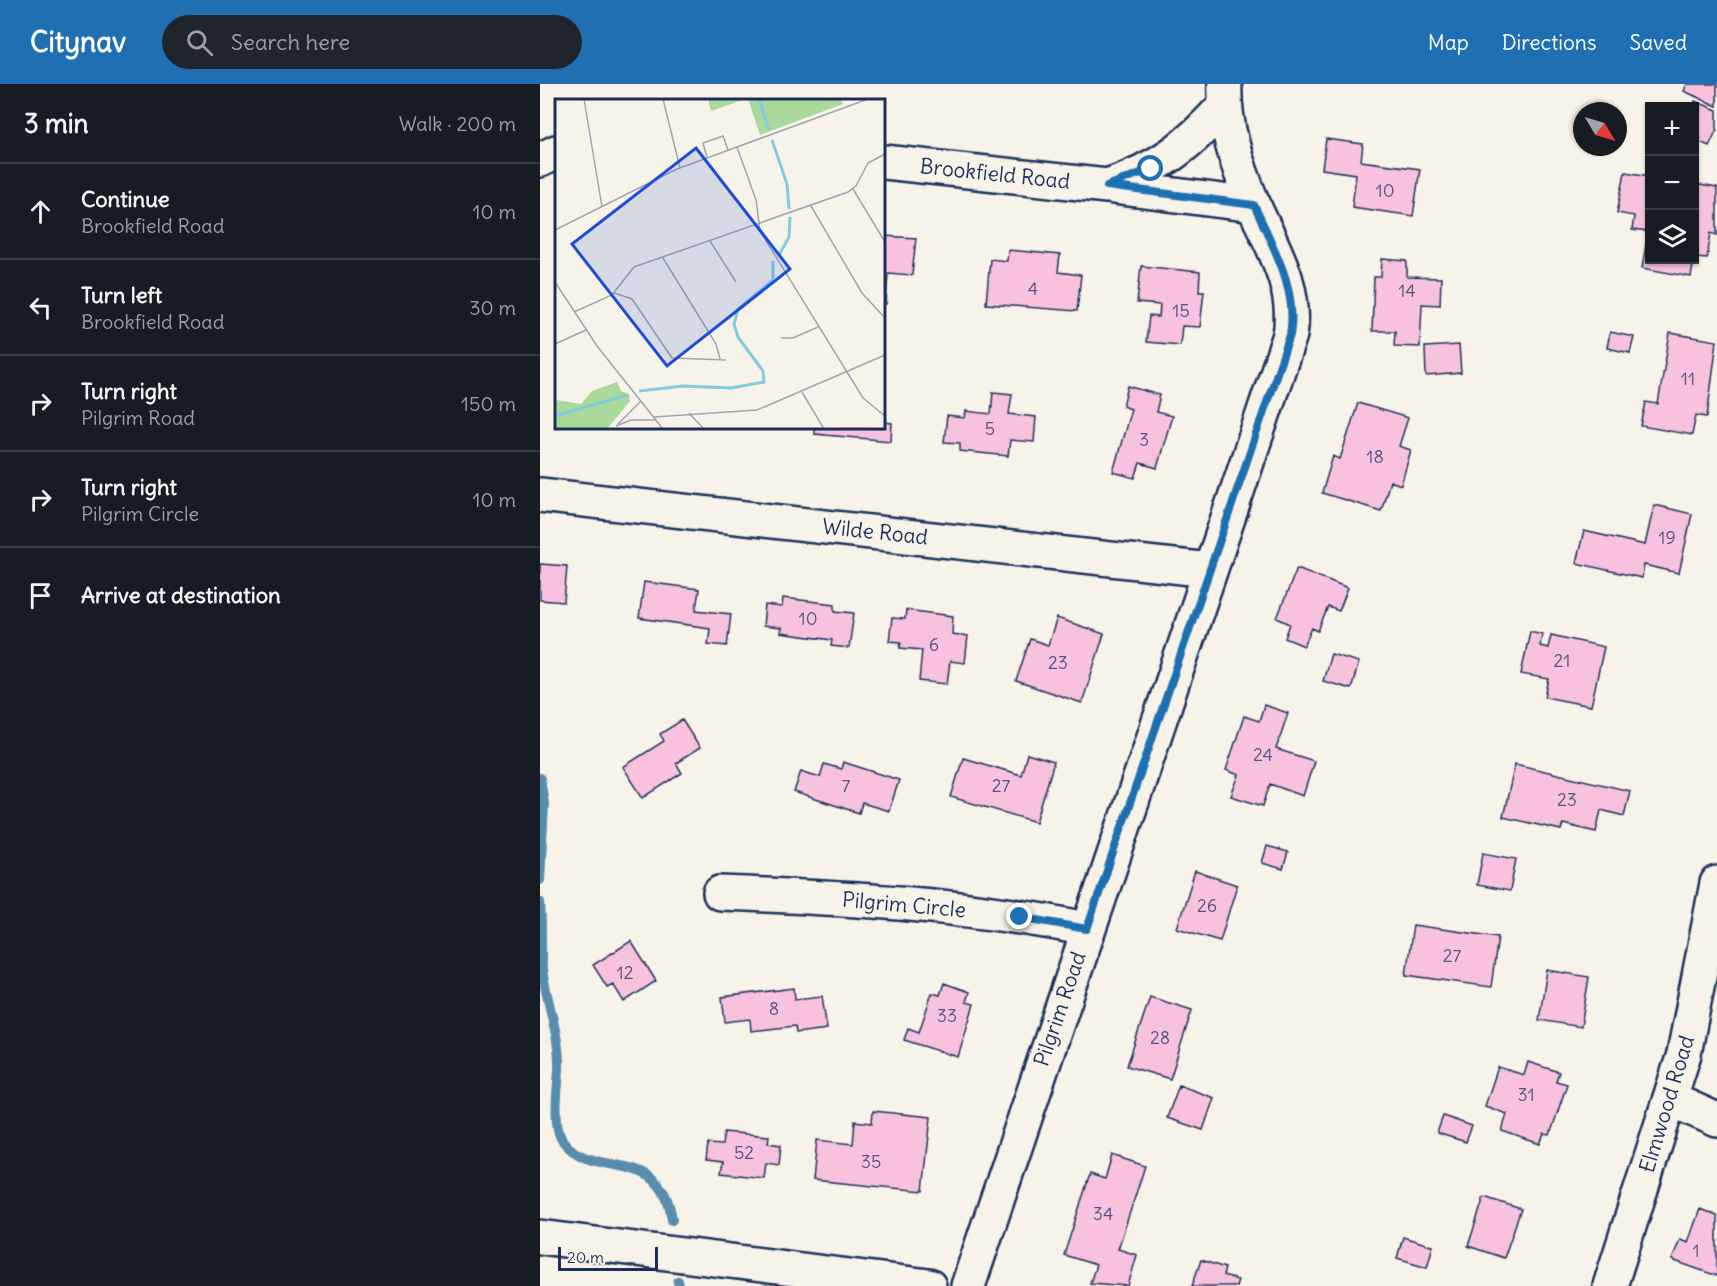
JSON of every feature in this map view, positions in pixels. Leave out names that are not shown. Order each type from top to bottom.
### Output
[{"type":"street","name":"Brookfield Road","points":[[1107,186],[1167,160],[1190,142],[1225,95]]},
{"type":"street","name":"Pilgrim Road","points":[[968,1286],[1087,929],[1286,350],[1292,321],[1286,277],[1236,158],[1225,95]]},
{"type":"street","points":[[540,160],[555,152]]},
{"type":"street","name":"Brookfield Road","points":[[885,162],[1107,186],[1254,205]]},
{"type":"street","name":"Wilde Road","points":[[540,495],[1209,570]]},
{"type":"street","name":"Elmwood Road","points":[[1610,1286],[1689,1034],[1717,883]]},
{"type":"street","name":"Pilgrim Circle","points":[[720,893],[864,900],[1020,917],[1087,929]]},
{"type":"street","points":[[1670,1099],[1717,1120]]},
{"type":"street","points":[[540,1237],[929,1286]]},
{"type":"building","points":[[1687,84],[1717,84],[1717,106],[1684,91]]},
{"type":"building","points":[[1699,103],[1717,110],[1717,129],[1709,146],[1699,141]]},
{"type":"building","points":[[1326,139],[1363,144],[1361,161],[1420,169],[1413,216],[1352,207],[1356,174],[1322,169]]},
{"type":"building","points":[[1625,172],[1645,175],[1645,232],[1632,230],[1634,216],[1617,213]]},
{"type":"building","points":[[1699,185],[1717,188],[1717,235],[1711,233],[1707,258],[1699,257]]},
{"type":"building","points":[[885,236],[916,238],[912,275],[888,273],[886,305]]},
{"type":"building","points":[[1008,250],[1060,255],[1058,272],[1081,275],[1077,311],[986,304],[990,259],[1007,261]]},
{"type":"building","points":[[1645,250],[1645,264],[1693,264],[1691,277],[1642,268]]},
{"type":"building","points":[[1382,259],[1407,261],[1407,277],[1441,278],[1440,305],[1422,304],[1420,347],[1394,346],[1395,331],[1372,331],[1374,277],[1381,277]]},
{"type":"building","points":[[1141,266],[1200,272],[1199,291],[1204,291],[1200,327],[1182,326],[1180,345],[1146,342],[1149,316],[1159,317],[1160,305],[1137,303]]},
{"type":"building","points":[[1610,332],[1634,337],[1630,353],[1607,348]]},
{"type":"building","points":[[1670,333],[1717,341],[1707,417],[1696,415],[1692,435],[1641,426],[1646,402],[1658,404]]},
{"type":"building","points":[[1459,345],[1461,373],[1426,376],[1425,347]]},
{"type":"building","points":[[1128,386],[1160,395],[1156,412],[1172,416],[1157,468],[1140,463],[1135,478],[1113,472],[1131,409],[1123,406]]},
{"type":"building","points":[[993,392],[1012,394],[1009,414],[1036,417],[1034,442],[1010,440],[1008,456],[960,451],[960,443],[944,442],[947,416],[965,418],[966,411],[991,414]]},
{"type":"building","points":[[1358,403],[1408,418],[1399,446],[1411,450],[1401,485],[1390,481],[1381,511],[1322,493],[1333,456],[1340,459]]},
{"type":"building","points":[[885,422],[892,423],[891,441],[814,434],[814,429],[885,429]]},
{"type":"building","points":[[1654,505],[1692,514],[1679,573],[1644,565],[1642,578],[1576,563],[1584,531],[1645,545]]},
{"type":"building","points":[[540,564],[567,566],[564,602],[540,600]]},
{"type":"building","points":[[1297,568],[1348,588],[1339,611],[1328,607],[1318,631],[1312,628],[1304,646],[1285,638],[1290,624],[1277,618]]},
{"type":"building","points":[[644,582],[699,589],[696,610],[731,614],[727,646],[708,644],[710,628],[639,618]]},
{"type":"building","points":[[783,598],[835,604],[835,611],[854,613],[849,648],[831,646],[832,640],[780,633],[781,628],[763,626],[765,605],[782,607]]},
{"type":"building","points":[[906,610],[953,616],[952,634],[968,636],[965,663],[950,661],[947,684],[919,681],[922,650],[900,648],[901,642],[889,641],[892,618],[905,619]]},
{"type":"building","points":[[1057,618],[1104,634],[1082,703],[1016,681],[1030,639],[1048,645]]},
{"type":"building","points":[[1530,631],[1542,634],[1540,646],[1548,648],[1551,635],[1604,647],[1591,706],[1545,697],[1549,679],[1521,674]]},
{"type":"building","points":[[1331,654],[1359,662],[1351,689],[1323,681]]},
{"type":"building","points":[[1264,705],[1288,713],[1276,749],[1314,761],[1303,796],[1270,784],[1263,806],[1231,796],[1239,775],[1226,770],[1244,716],[1259,721]]},
{"type":"building","points":[[682,720],[700,748],[676,763],[682,773],[643,798],[623,767],[664,741],[660,734]]},
{"type":"building","points":[[1027,754],[1054,762],[1036,822],[951,797],[963,758],[1021,775]]},
{"type":"building","points":[[843,762],[899,780],[889,811],[862,803],[859,813],[794,792],[801,771],[820,777],[824,764],[841,769]]},
{"type":"building","points":[[1515,764],[1630,791],[1624,816],[1601,810],[1596,832],[1563,824],[1561,830],[1503,817]]},
{"type":"building","points":[[1267,846],[1288,852],[1283,869],[1262,863]]},
{"type":"building","points":[[1483,853],[1516,859],[1510,891],[1477,885]]},
{"type":"building","points":[[1195,871],[1237,885],[1220,941],[1177,928]]},
{"type":"building","points":[[1413,925],[1498,937],[1491,987],[1406,975]]},
{"type":"building","points":[[631,941],[656,981],[624,1002],[613,984],[607,987],[593,965]]},
{"type":"building","points":[[1547,970],[1589,977],[1581,1027],[1539,1020]]},
{"type":"building","points":[[944,983],[969,992],[966,1002],[974,1004],[958,1057],[904,1040],[908,1028],[919,1032],[932,993],[940,995]]},
{"type":"building","points":[[794,988],[795,999],[822,996],[827,1029],[796,1033],[795,1026],[751,1031],[750,1019],[725,1022],[722,997]]},
{"type":"building","points":[[1150,997],[1192,1010],[1170,1079],[1127,1066]]},
{"type":"building","points":[[1528,1062],[1559,1072],[1556,1081],[1567,1084],[1550,1135],[1544,1134],[1540,1144],[1502,1131],[1507,1114],[1485,1106],[1498,1067],[1524,1075]]},
{"type":"building","points":[[1179,1085],[1214,1098],[1203,1130],[1167,1118]]},
{"type":"building","points":[[873,1111],[931,1117],[923,1191],[813,1180],[817,1140],[853,1144],[855,1121],[872,1123]]},
{"type":"building","points":[[1443,1116],[1472,1126],[1466,1142],[1437,1133]]},
{"type":"building","points":[[724,1132],[769,1136],[768,1143],[781,1145],[779,1165],[766,1163],[764,1178],[721,1173],[723,1162],[706,1160],[708,1144],[722,1145]]},
{"type":"building","points":[[1112,1155],[1145,1166],[1118,1249],[1137,1255],[1128,1286],[1090,1283],[1096,1265],[1064,1255],[1090,1174],[1105,1179]]},
{"type":"building","points":[[1484,1197],[1521,1209],[1504,1258],[1468,1246]]},
{"type":"building","points":[[1700,1209],[1717,1216],[1717,1276],[1672,1260],[1680,1239],[1688,1242]]},
{"type":"building","points":[[1403,1237],[1433,1246],[1427,1267],[1397,1258]]},
{"type":"building","points":[[1201,1260],[1225,1268],[1223,1276],[1238,1280],[1236,1286],[1192,1286]]},
{"type":"waterway","points":[[540,778],[544,803],[540,880]]},
{"type":"waterway","points":[[540,902],[542,970],[559,1057],[556,1107],[560,1135],[576,1153],[592,1160],[641,1172],[655,1181],[666,1196],[672,1220]]},
{"type":"waterway","points":[[678,1281],[679,1286]]},
{"type":"route","points":[[1020,917],[1087,929],[1290,335],[1293,308],[1286,277],[1254,205],[1107,186],[1151,169]]}]
